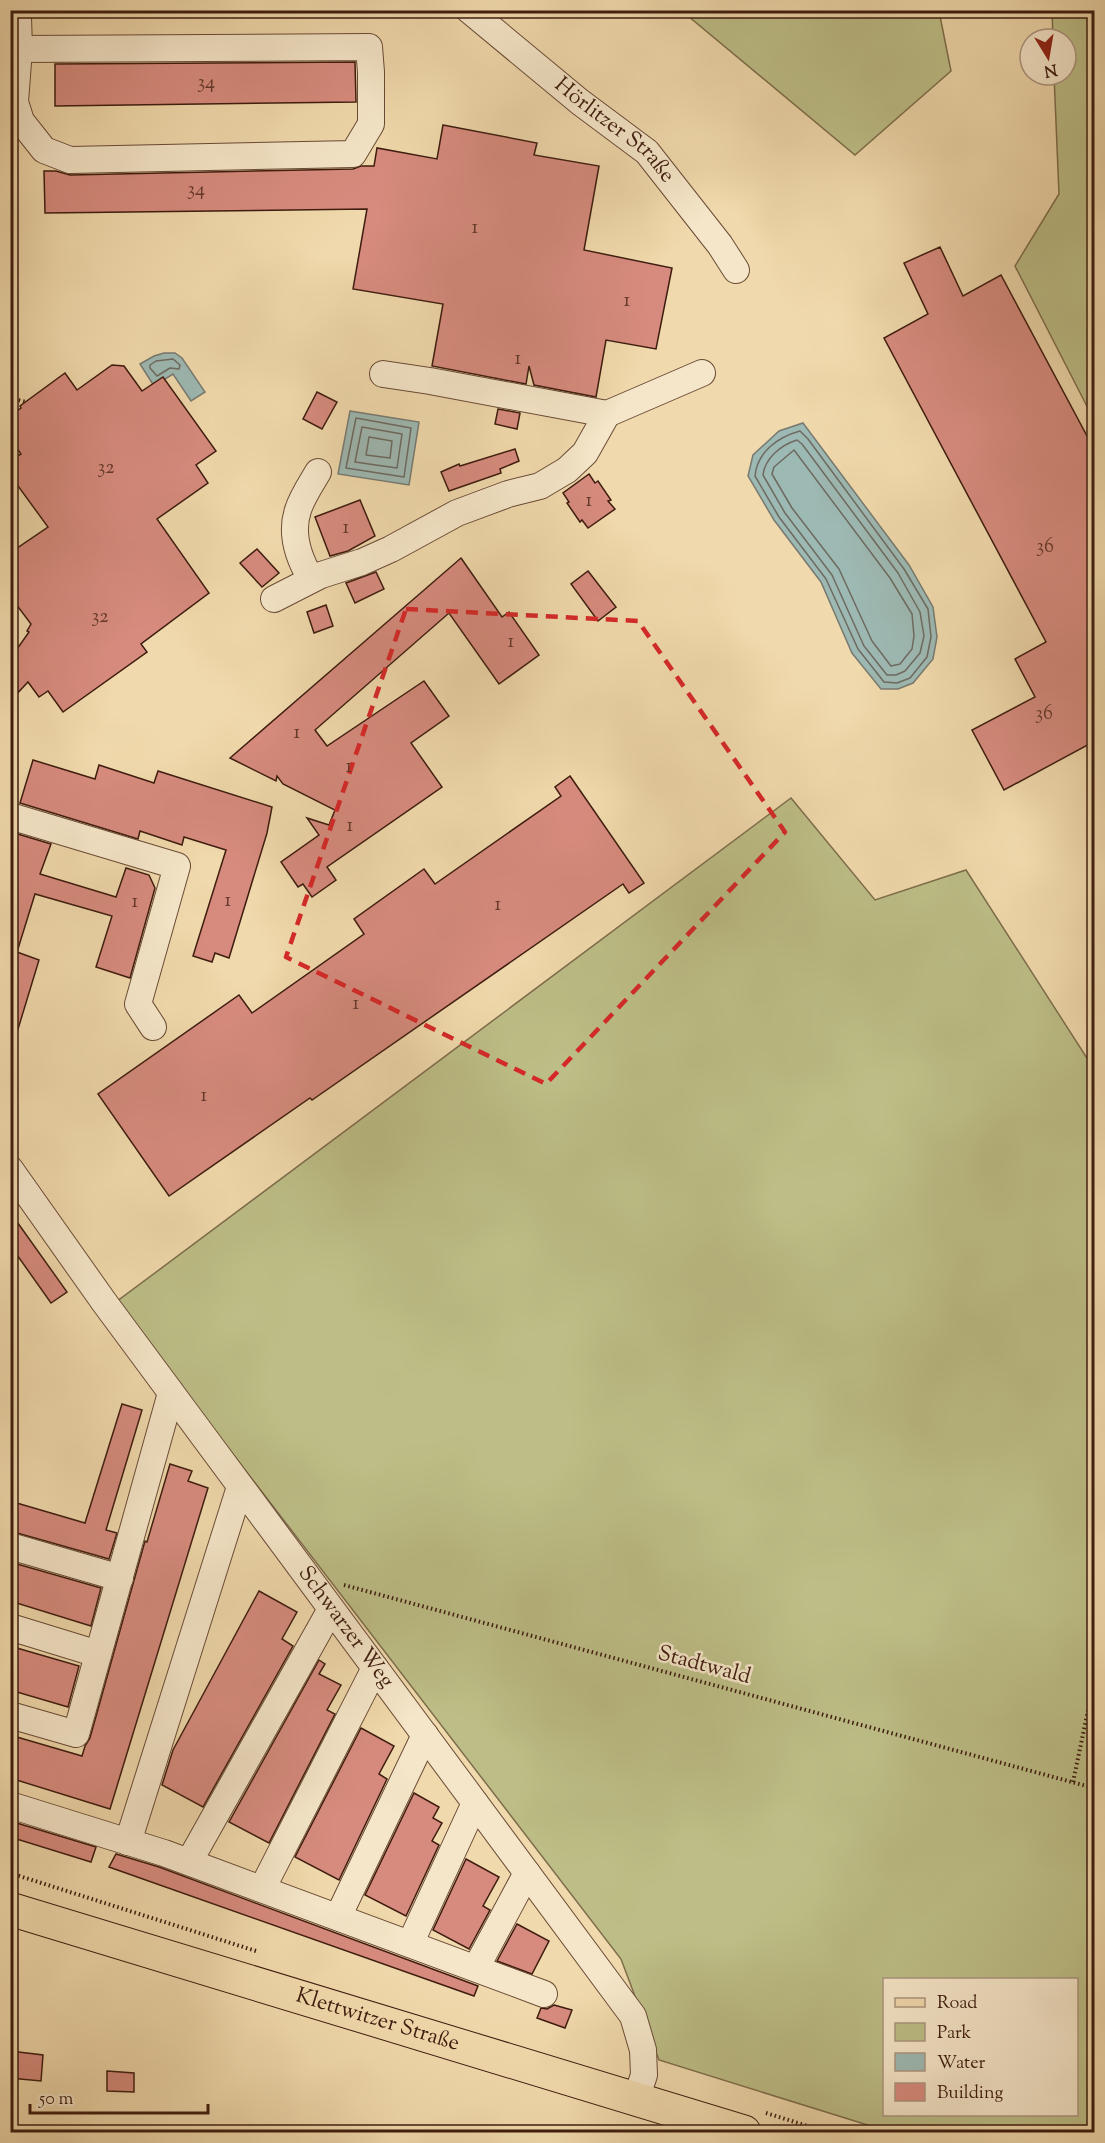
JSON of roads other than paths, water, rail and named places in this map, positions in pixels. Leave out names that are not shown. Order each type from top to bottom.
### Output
[{"type":"main road","name":"Klettwitzer Straße","points":[[10,1909],[744,2133]]},
{"type":"street","points":[[16,10],[19,49],[15,102],[21,122],[44,150],[70,160],[353,154],[371,124],[369,47],[19,49]]},
{"type":"street","name":"Hörlitzer Straße","points":[[470,10],[580,102],[647,152],[720,245],[736,270]]},
{"type":"street","points":[[383,374],[607,414],[702,373]]},
{"type":"street","points":[[274,599],[311,579],[362,562],[457,513],[508,494],[540,486],[567,470],[585,453],[607,414]]},
{"type":"street","points":[[311,579],[301,562],[295,529],[298,511],[318,472]]},
{"type":"street","points":[[10,816],[177,866],[138,1004],[153,1028]]},
{"type":"street","name":"Schwarzer Weg","points":[[10,1169],[240,1487],[633,2016],[644,2059],[644,2075],[636,2099]]},
{"type":"street","points":[[10,1715],[76,1734],[171,1393]]},
{"type":"street","points":[[128,1842],[240,1487]]},
{"type":"street","points":[[10,1546],[120,1578]]},
{"type":"street","points":[[189,1862],[331,1609]]},
{"type":"street","points":[[10,1627],[98,1654]]},
{"type":"street","points":[[262,1889],[375,1668]]},
{"type":"street","points":[[338,1917],[425,1735]]},
{"type":"street","points":[[410,1944],[475,1803]]},
{"type":"street","points":[[10,1805],[189,1862],[544,1994]]},
{"type":"street","points":[[476,1968],[527,1873]]},
{"type":"water","points":[[164,353],[175,353],[182,358],[205,392],[191,401],[173,374],[154,386],[140,364]]},
{"type":"water","points":[[350,411],[419,422],[409,485],[338,474]]},
{"type":"water","points":[[803,423],[909,565],[933,607],[937,637],[933,659],[913,683],[898,689],[881,689],[852,653],[821,582],[774,520],[748,476],[753,455],[779,431]]}]
